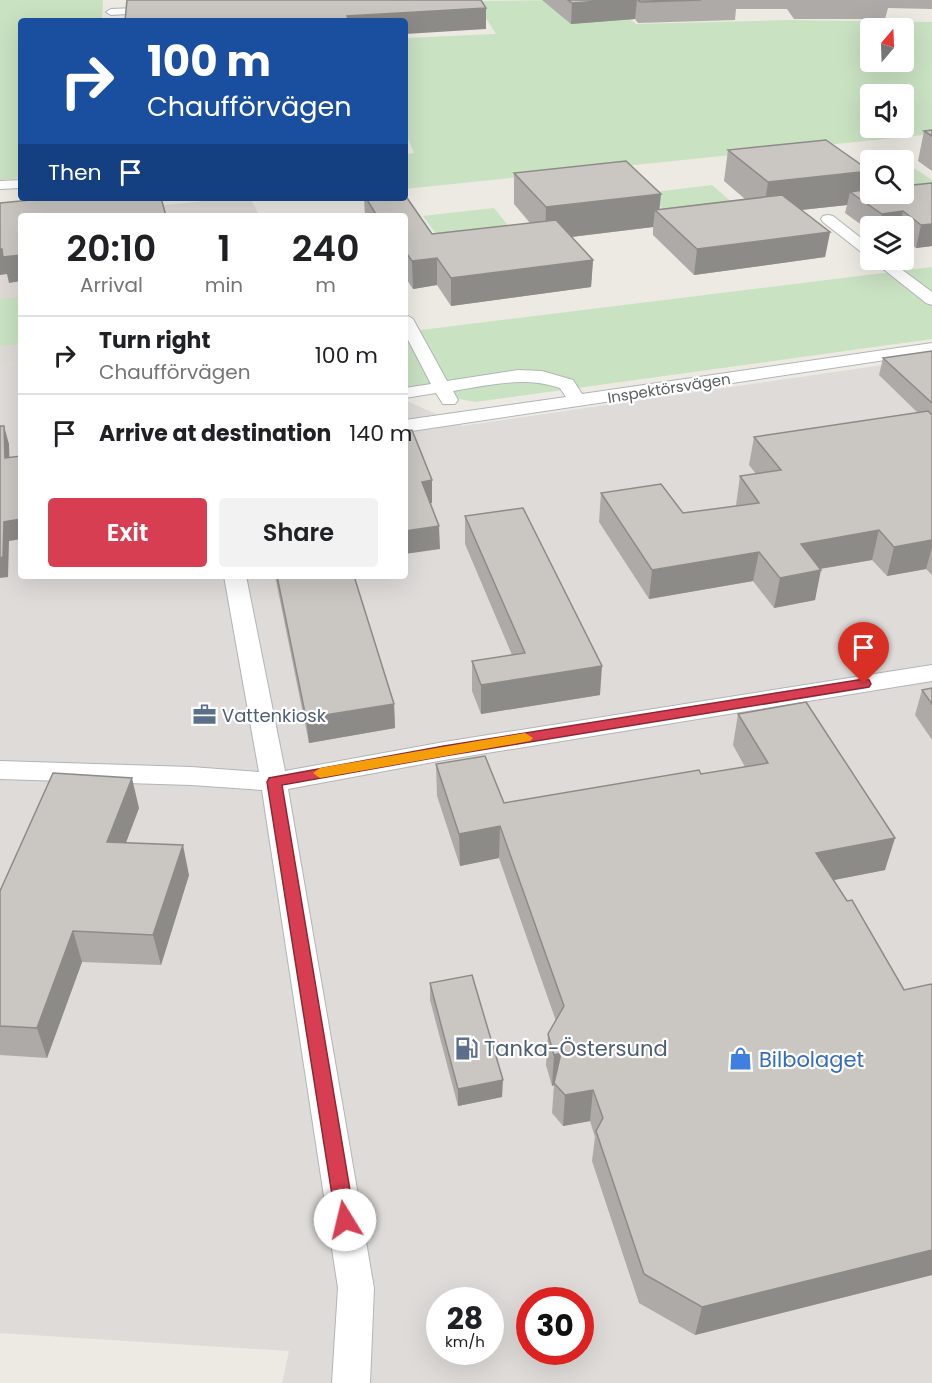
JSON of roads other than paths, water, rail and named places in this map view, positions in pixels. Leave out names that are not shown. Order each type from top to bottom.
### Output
[{"type":"street","points":[[112,0],[111,17],[169,9]]},
{"type":"street","points":[[0,185],[18,184]]},
{"type":"street","points":[[828,219],[860,244]]},
{"type":"street","points":[[893,270],[932,300]]},
{"type":"street","points":[[408,325],[459,418]]},
{"type":"street","name":"Inspektörsvägen","points":[[408,426],[932,348]]},
{"type":"street","points":[[408,393],[499,376],[542,376],[567,384],[577,401]]},
{"type":"street","points":[[236,579],[274,782],[356,1288],[351,1383]]},
{"type":"street","points":[[0,771],[191,776],[274,782],[444,751],[932,673]]},
{"type":"place","name":"Vattenkiosk","points":[[204,715]]},
{"type":"place","name":"Tanka-Östersund","points":[[466,1048]]},
{"type":"place","name":"Bilbolaget","points":[[741,1059]]}]
